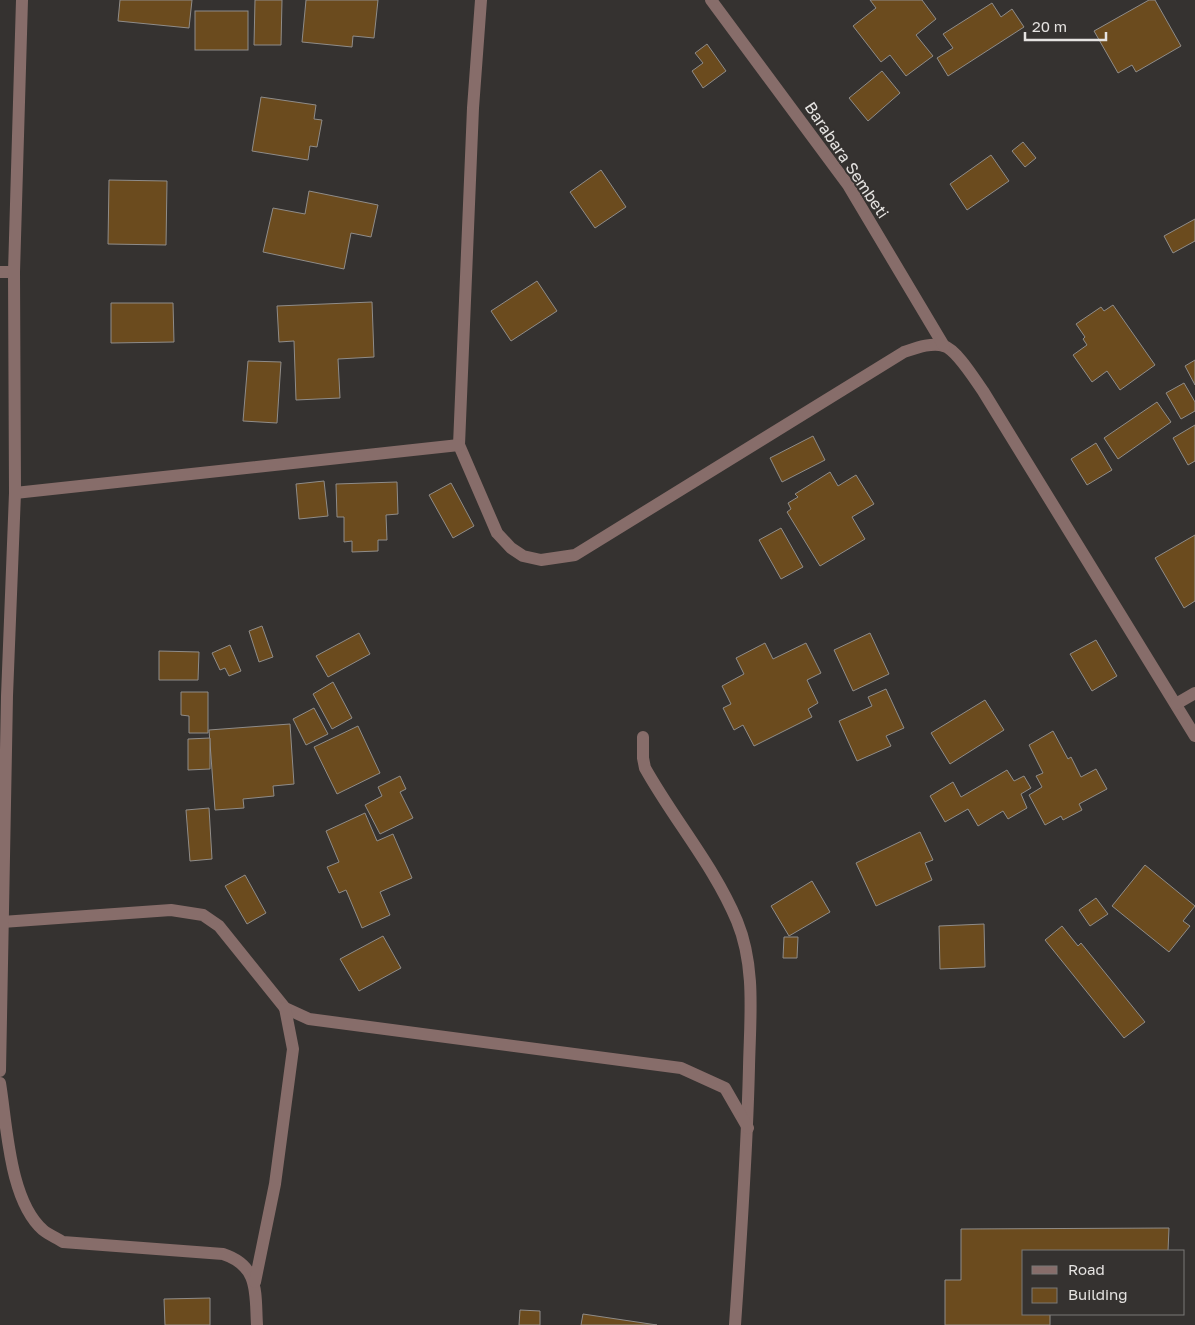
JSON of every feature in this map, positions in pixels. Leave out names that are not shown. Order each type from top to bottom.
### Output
[{"type":"street","points":[[0,1071],[4,700],[15,493],[14,272],[22,0]]},
{"type":"street","points":[[481,0],[473,108],[459,445],[497,533],[511,548],[523,556],[541,560],[575,556],[904,352],[923,346],[944,346]]},
{"type":"street","name":"Barabara Sembeti","points":[[711,0],[848,185],[944,346],[955,354],[983,391],[1195,736]]},
{"type":"street","points":[[0,272],[14,272]]},
{"type":"street","points":[[15,493],[459,445]]},
{"type":"street","points":[[1176,704],[1195,693]]},
{"type":"street","points":[[642,737],[643,758],[646,768],[722,891],[738,922],[746,951],[751,981],[748,1128],[735,1325]]},
{"type":"street","points":[[2,922],[171,910],[203,915],[219,926],[285,1008],[309,1019],[681,1068],[725,1088],[748,1128]]},
{"type":"street","points":[[257,1325],[255,1282],[275,1184],[293,1049],[285,1008]]},
{"type":"street","points":[[0,1083],[13,1167],[24,1203],[43,1229],[63,1242],[223,1254],[237,1259],[255,1282]]},
{"type":"building","points":[[120,0],[192,0],[189,28],[118,21]]},
{"type":"building","points":[[255,0],[282,0],[281,45],[254,45]]},
{"type":"building","points":[[306,0],[378,0],[374,38],[353,36],[352,47],[302,42]]},
{"type":"building","points":[[870,0],[922,0],[936,19],[916,35],[933,56],[906,76],[890,55],[881,62],[853,26],[876,8]]},
{"type":"building","points":[[1149,0],[1155,0],[1181,46],[1136,72],[1132,65],[1118,73],[1094,31]]},
{"type":"building","points":[[992,3],[1001,17],[1012,9],[1024,27],[948,76],[937,58],[953,48],[943,34]]},
{"type":"building","points":[[195,11],[248,11],[248,50],[195,50]]},
{"type":"building","points":[[707,44],[726,71],[703,88],[692,71],[703,63],[695,53]]},
{"type":"building","points":[[882,71],[900,93],[868,121],[849,98]]},
{"type":"building","points":[[261,97],[316,105],[314,119],[322,120],[317,147],[310,146],[308,160],[252,151]]},
{"type":"building","points":[[1023,142],[1036,158],[1025,167],[1012,151]]},
{"type":"building","points":[[991,155],[1009,181],[967,210],[950,184]]},
{"type":"building","points":[[601,170],[626,207],[595,228],[570,192]]},
{"type":"building","points":[[109,180],[167,181],[166,245],[108,244]]},
{"type":"building","points":[[309,191],[378,205],[371,237],[351,233],[344,269],[263,252],[273,208],[305,214]]},
{"type":"building","points":[[1195,219],[1195,241],[1173,253],[1164,236]]},
{"type":"building","points":[[537,281],[557,311],[511,341],[491,311]]},
{"type":"building","points":[[372,302],[374,357],[338,359],[340,398],[296,400],[294,341],[279,342],[277,306]]},
{"type":"building","points":[[111,303],[173,303],[174,342],[111,343]]},
{"type":"building","points":[[1113,305],[1155,365],[1120,390],[1107,371],[1092,382],[1073,355],[1087,345],[1083,339],[1085,337],[1076,324],[1101,307],[1104,311]]},
{"type":"building","points":[[1195,360],[1195,385],[1185,366]]},
{"type":"building","points":[[248,361],[281,362],[277,423],[243,421]]},
{"type":"building","points":[[1184,383],[1195,402],[1195,411],[1181,419],[1166,393]]},
{"type":"building","points":[[1157,402],[1171,422],[1118,459],[1104,438]]},
{"type":"building","points":[[1195,425],[1195,461],[1188,465],[1173,438]]},
{"type":"building","points":[[813,436],[825,460],[782,482],[770,458]]},
{"type":"building","points":[[1096,443],[1112,470],[1087,485],[1071,459]]},
{"type":"building","points":[[830,472],[838,486],[856,475],[874,504],[852,517],[865,539],[820,566],[787,512],[791,509],[788,503],[798,497],[795,494]]},
{"type":"building","points":[[324,481],[328,516],[299,519],[296,484]]},
{"type":"building","points":[[397,482],[398,514],[386,515],[387,540],[378,540],[378,551],[352,552],[352,541],[344,542],[344,517],[337,517],[336,484]]},
{"type":"building","points":[[451,483],[474,526],[453,538],[429,495]]},
{"type":"building","points":[[781,528],[803,567],[781,579],[759,540]]},
{"type":"building","points":[[1195,535],[1195,601],[1184,608],[1155,558]]},
{"type":"building","points":[[262,626],[273,657],[259,662],[249,631]]},
{"type":"building","points":[[359,633],[370,654],[328,677],[316,656]]},
{"type":"building","points":[[870,633],[889,674],[853,691],[834,650]]},
{"type":"building","points":[[1096,640],[1117,676],[1092,691],[1070,654]]},
{"type":"building","points":[[765,643],[773,659],[806,643],[821,673],[807,680],[818,703],[808,709],[812,717],[754,746],[743,725],[734,730],[723,708],[731,704],[722,686],[744,674],[736,658]]},
{"type":"building","points":[[230,645],[241,671],[229,676],[225,668],[220,670],[212,653]]},
{"type":"building","points":[[159,651],[199,652],[198,680],[159,680]]},
{"type":"building","points":[[333,682],[352,718],[332,729],[313,694]]},
{"type":"building","points":[[886,689],[904,728],[886,736],[891,746],[857,761],[839,721],[872,706],[868,697]]},
{"type":"building","points":[[181,692],[208,692],[208,733],[189,733],[189,716],[181,715]]},
{"type":"building","points":[[985,700],[1004,730],[950,764],[931,733]]},
{"type":"building","points":[[314,708],[328,734],[306,745],[293,719]]},
{"type":"building","points":[[290,724],[294,784],[273,786],[274,796],[243,799],[244,808],[215,810],[209,730]]},
{"type":"building","points":[[358,726],[380,773],[337,794],[314,747]]},
{"type":"building","points":[[1053,731],[1068,759],[1071,757],[1081,777],[1096,769],[1107,789],[1079,804],[1082,810],[1063,820],[1061,816],[1045,825],[1029,795],[1042,787],[1036,776],[1043,773],[1029,745]]},
{"type":"building","points":[[210,738],[210,769],[188,770],[188,739]]},
{"type":"building","points":[[1007,770],[1014,781],[1024,776],[1031,788],[1021,794],[1027,808],[1008,819],[1003,811],[978,826],[968,809],[945,822],[930,796],[953,782],[961,797]]},
{"type":"building","points":[[400,776],[406,789],[400,792],[413,818],[380,834],[365,805],[382,796],[378,787]]},
{"type":"building","points":[[209,808],[212,859],[190,861],[186,810]]},
{"type":"building","points":[[365,813],[377,841],[393,834],[412,878],[380,892],[390,915],[362,928],[346,890],[339,893],[327,867],[339,862],[326,831]]},
{"type":"building","points":[[920,832],[933,860],[925,863],[932,880],[876,906],[856,863]]},
{"type":"building","points":[[1145,865],[1195,906],[1183,921],[1190,926],[1169,952],[1112,906]]},
{"type":"building","points":[[245,875],[266,913],[247,924],[225,886]]},
{"type":"building","points":[[812,881],[830,912],[789,936],[771,906]]},
{"type":"building","points":[[1096,898],[1108,914],[1090,926],[1079,910]]},
{"type":"building","points":[[984,924],[985,967],[940,969],[939,926]]},
{"type":"building","points":[[1062,926],[1078,946],[1081,943],[1145,1022],[1124,1038],[1045,940]]},
{"type":"building","points":[[383,936],[401,968],[359,991],[340,959]]},
{"type":"building","points":[[784,937],[798,937],[797,958],[783,958]]},
{"type":"building","points":[[1169,1228],[1168,1250],[1022,1250],[1022,1315],[1050,1315],[1050,1325],[945,1325],[945,1280],[961,1280],[961,1229]]},
{"type":"building","points":[[210,1298],[210,1325],[165,1325],[164,1299]]},
{"type":"building","points":[[520,1310],[540,1311],[540,1325],[519,1325]]},
{"type":"building","points":[[583,1314],[657,1325],[581,1325]]}]
